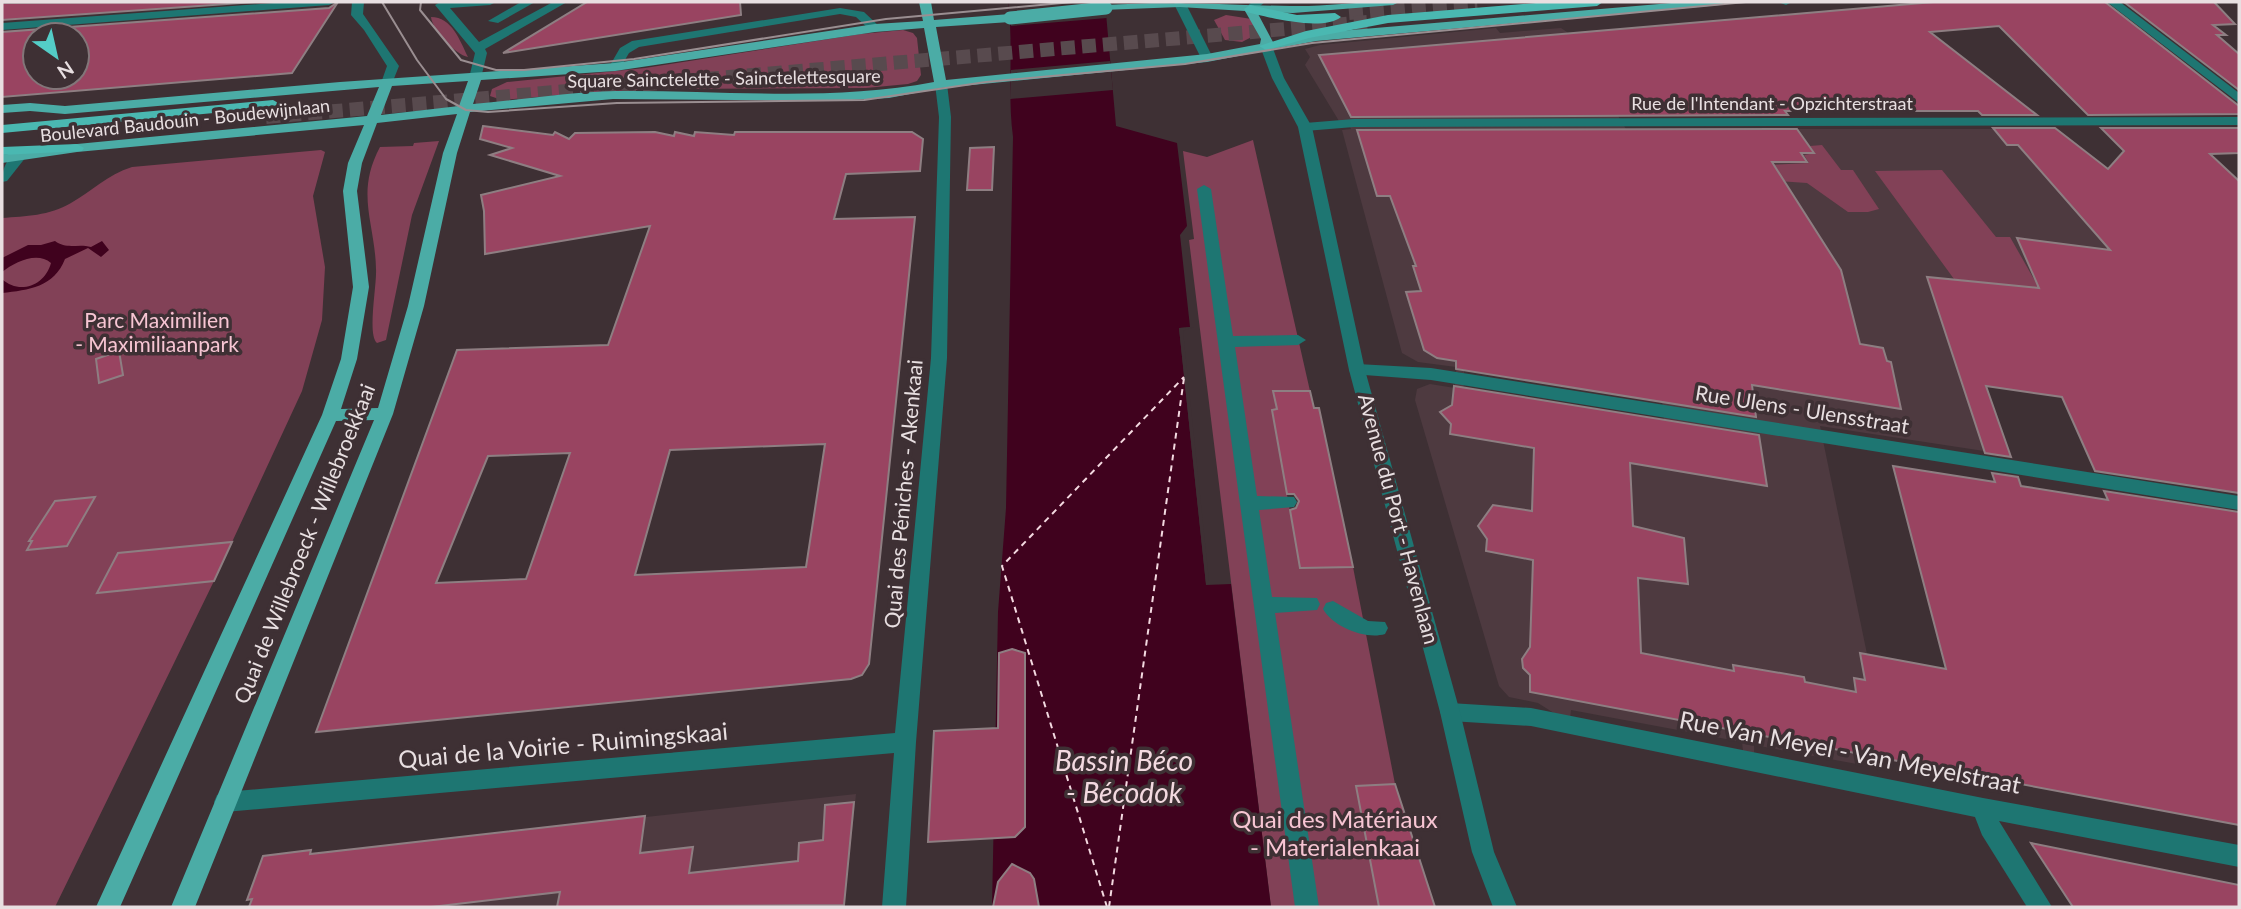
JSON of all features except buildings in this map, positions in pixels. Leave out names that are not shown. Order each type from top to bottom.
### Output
[{"type":"highway","points":[[1254,5],[1297,19],[1514,2]]},
{"type":"highway","points":[[1266,46],[1306,33],[1362,22],[1597,2]]},
{"type":"highway","points":[[2,120],[65,110]]},
{"type":"highway","points":[[2,129],[270,110],[2,140]]},
{"type":"highway","points":[[2,151],[77,148]]},
{"type":"main road","points":[[925,2],[941,84]]},
{"type":"main road","name":"Square Sainctelette - Sainctelettesquare","points":[[2,109],[30,107],[65,110],[615,67],[875,28],[1106,8],[1179,3],[1304,9],[1392,2]]},
{"type":"main road","name":"Square Sainctelette - Sainctelettesquare","points":[[372,120],[465,108],[612,95],[864,96],[941,84],[1207,58],[1309,38],[1720,2]]},
{"type":"main road","points":[[1254,5],[1267,38],[1266,46]]},
{"type":"main road","name":"Quai de Willebroeck - Willebroekkaai","points":[[183,907],[385,414],[416,306],[450,153],[475,78]]},
{"type":"main road","name":"Quai de Willebroeck - Willebroekkaai","points":[[108,907],[330,415],[349,359],[361,287],[350,191],[355,163],[387,83]]},
{"type":"main road","name":"Boulevard Baudouin - Boudewijnlaan","points":[[2,159],[77,148],[372,120]]},
{"type":"main road","points":[[330,415],[385,414]]},
{"type":"street","points":[[2,27],[329,2]]},
{"type":"street","points":[[358,2],[357,15],[369,28],[393,66],[387,83]]},
{"type":"street","points":[[440,3],[489,2]]},
{"type":"street","points":[[494,21],[529,2]]},
{"type":"street","points":[[478,48],[561,2]]},
{"type":"street","points":[[2113,2],[2239,99]]},
{"type":"street","points":[[440,3],[478,48],[482,58],[475,78]]},
{"type":"street","points":[[1179,3],[1207,58]]},
{"type":"street","name":"Square Sainctelette - Sainctelettesquare","points":[[615,67],[624,51],[636,44],[840,11],[857,13],[870,21],[875,28]]},
{"type":"street","name":"Avenue du Port - Havenlaan","points":[[1266,46],[1278,78],[1305,127],[1357,370],[1450,712],[1483,852],[1505,907]]},
{"type":"street","name":"Quai des Péniches - Akenkaai","points":[[894,907],[905,742],[939,358],[946,117],[941,84]]},
{"type":"street","name":"Rue de l'Intendant - Opzichterstraat","points":[[1305,127],[1354,122],[2239,121]]},
{"type":"street","points":[[2,178],[19,158]]},
{"type":"street","points":[[1204,188],[1307,907]]},
{"type":"street","points":[[1226,342],[1298,340]]},
{"type":"street","name":"Rue Ulens - Ulensstraat","points":[[1357,370],[1431,374],[2239,503]]},
{"type":"street","points":[[1249,503],[1288,502]]},
{"type":"street","points":[[1264,605],[1310,604]]},
{"type":"street","points":[[1333,610],[1365,629],[1378,628]]},
{"type":"street","name":"Rue Van Meyel - Van Meyelstraat","points":[[1450,712],[1531,717],[1983,808],[2239,856]]},
{"type":"street","name":"Quai de la Voirie - Ruimingskaai","points":[[225,803],[905,742]]},
{"type":"street","points":[[1983,808],[1990,828],[2040,907]]},
{"type":"shaded area","points":[[1496,28],[1500,33],[1561,28],[1567,32],[1626,129],[2004,129],[2156,299],[2239,308],[2239,485],[2230,483],[2138,299],[1927,277],[1984,451],[1820,426],[1867,654],[1860,654],[1884,769],[1754,745],[1754,753],[1743,751],[1742,742],[1571,710],[1570,718],[1557,715],[1538,703],[1509,697],[1499,686],[1415,400],[1417,389],[1430,384],[1455,388],[1455,383],[1464,384],[1463,389],[1664,421],[1662,400],[1464,369],[1464,373],[1456,372],[1456,367],[1418,362],[1402,353],[1342,130],[1351,129],[1348,122],[1339,121],[1305,65],[1310,57],[1305,49],[1320,45]]},
{"type":"shaded area","points":[[856,794],[844,907],[249,907],[251,899],[247,900],[263,856],[311,850],[310,854]]},
{"type":"green space","points":[[1226,15],[1258,20],[1263,31],[1242,42],[1225,40],[1214,20]]},
{"type":"green space","points":[[431,17],[450,25],[468,57],[457,52],[445,41]]},
{"type":"green space","points":[[903,30],[913,33],[917,38],[921,75],[917,81],[908,84],[866,88],[592,92],[593,88],[579,89],[580,85],[575,86],[571,94],[502,100],[490,96],[492,89],[507,82],[645,68],[861,34]]},
{"type":"green space","name":"Quai des Matériaux - Materialenkaai","points":[[1253,140],[1310,391],[1274,392],[1277,409],[1272,410],[1300,568],[1353,567],[1395,784],[1435,907],[1271,907],[1189,240],[1194,239],[1183,151],[1207,157]]},
{"type":"green space","points":[[439,141],[412,215],[386,340],[377,343],[373,330],[375,252],[367,194],[373,164],[380,147],[413,146],[414,143]]},
{"type":"green space","points":[[1822,145],[1841,170],[1853,170],[1879,209],[1848,212],[1807,183],[1777,181],[1767,165],[1809,163],[1804,155],[1815,153],[1810,146]]},
{"type":"green space","name":"Parc Maximilien - Maximiliaanpark","points":[[321,150],[325,152],[313,196],[325,267],[322,320],[302,391],[214,581],[55,907],[2,907],[2,218],[54,211],[132,167]]},
{"type":"green space","points":[[1942,170],[1996,237],[2010,237],[2039,288],[1954,279],[1875,171]]},
{"type":"water","name":"Bassin Béco - Bécodok","points":[[1008,2],[1105,2],[1116,126],[1177,143],[1187,226],[1180,235],[1190,327],[1179,328],[1206,584],[1231,584],[1271,907],[992,907],[998,612],[1006,508],[1013,137]]},
{"type":"water","points":[[55,241],[64,245],[91,247],[102,241],[109,250],[101,257],[88,248],[65,259],[54,276],[40,285],[2,293],[2,279],[16,286],[31,286],[43,277],[51,263],[33,258],[2,272],[2,258],[28,245]]},
{"type":"pier","points":[[1008,2],[1105,2],[1107,18],[1011,26]]},
{"type":"pier","points":[[1110,61],[1113,90],[1010,99],[1011,70]]},
{"type":"pier","points":[[1194,327],[1183,331],[1209,581],[1231,581],[1231,584],[1206,585],[1179,328]]},
{"type":"ferry route","points":[[1107,907],[1002,566],[1184,377]]},
{"type":"ferry route","points":[[1109,907],[1184,378]]},
{"type":"tunnel","points":[[1349,13],[1477,2]]},
{"type":"tunnel","points":[[266,117],[1367,22]]},
{"type":"tram line","points":[[382,2],[417,60],[446,99],[466,110],[488,112],[617,103],[864,100],[986,82],[1185,64],[1312,43],[1746,2]]},
{"type":"tram line","points":[[421,2],[420,10],[461,60],[496,70],[524,70],[634,59],[886,19],[1073,2]]},
{"type":"tram line","points":[[1266,2],[1316,2]]}]
